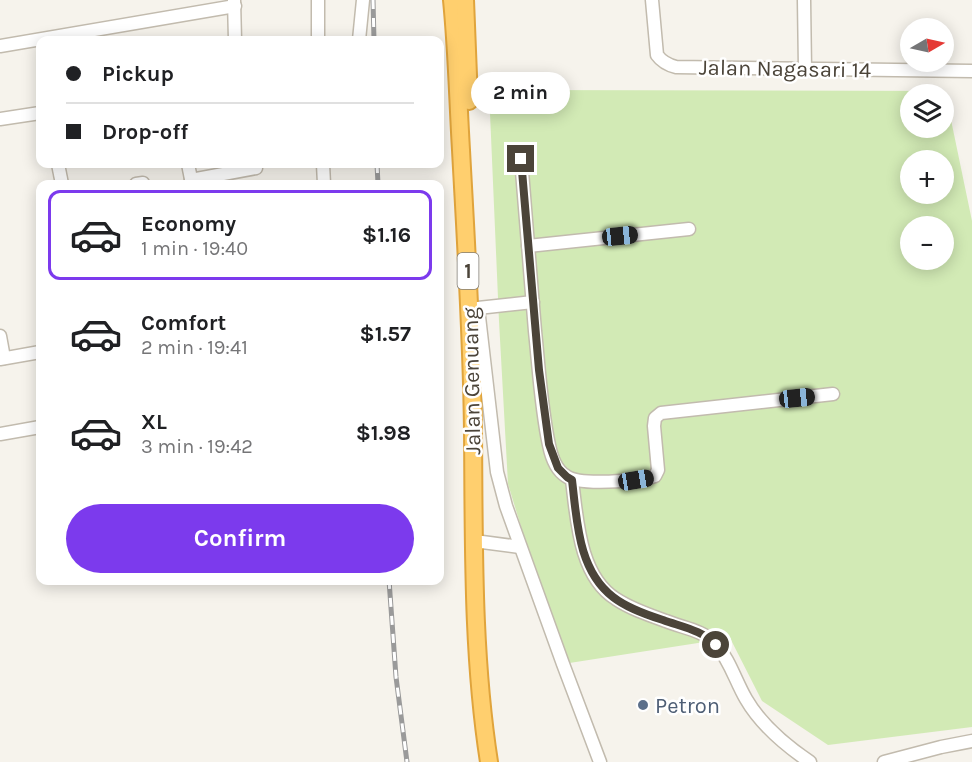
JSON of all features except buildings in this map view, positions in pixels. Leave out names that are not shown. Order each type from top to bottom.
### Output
[{"type":"highway","points":[[441,0],[459,110]]},
{"type":"highway","name":"Jalan Genuang","points":[[452,0],[470,317],[478,542],[496,762]]},
{"type":"highway","name":"Jalan Genuang","points":[[465,0],[478,308],[480,694],[489,762]]},
{"type":"street","points":[[318,0],[318,36]]},
{"type":"street","points":[[359,36],[363,0]]},
{"type":"street","name":"Jalan Nagasari 14","points":[[652,0],[657,55],[669,65],[676,67],[972,71]]},
{"type":"street","points":[[804,0],[805,69]]},
{"type":"street","points":[[54,36],[234,3],[235,36]]},
{"type":"street","points":[[0,46],[36,39]]},
{"type":"street","points":[[0,119],[36,113]]},
{"type":"street","points":[[521,159],[539,370],[549,444],[558,468],[567,477],[579,481],[604,481],[636,480],[655,476],[658,470],[654,426],[655,418],[661,413],[833,394]]},
{"type":"street","points":[[201,180],[256,168]]},
{"type":"street","points":[[528,246],[689,229]]},
{"type":"street","points":[[533,302],[478,308],[497,472],[520,548],[600,762]]},
{"type":"street","points":[[0,336],[2,359],[36,353]]},
{"type":"street","points":[[0,434],[36,428]]},
{"type":"street","points":[[572,480],[578,530],[587,562],[598,583],[615,599],[644,614],[709,637],[724,653],[755,714],[767,727],[810,762]]},
{"type":"street","points":[[478,542],[520,548]]},
{"type":"street","points":[[884,762],[972,741]]},
{"type":"green space","points":[[489,90],[900,91],[900,138],[954,138],[954,134],[972,221],[972,727],[828,745],[762,701],[730,638],[563,664],[508,484]]},
{"type":"railway","points":[[373,0],[374,36]]},
{"type":"railway","points":[[377,168],[378,180]]},
{"type":"railway","points":[[389,585],[396,677],[407,762]]},
{"type":"place","name":"Petron","points":[[643,705]]},
{"type":"route","points":[[521,159],[539,370],[549,444],[558,468],[572,480],[578,530],[587,562],[598,583],[615,599],[644,614],[696,631],[709,637],[716,645]]}]
